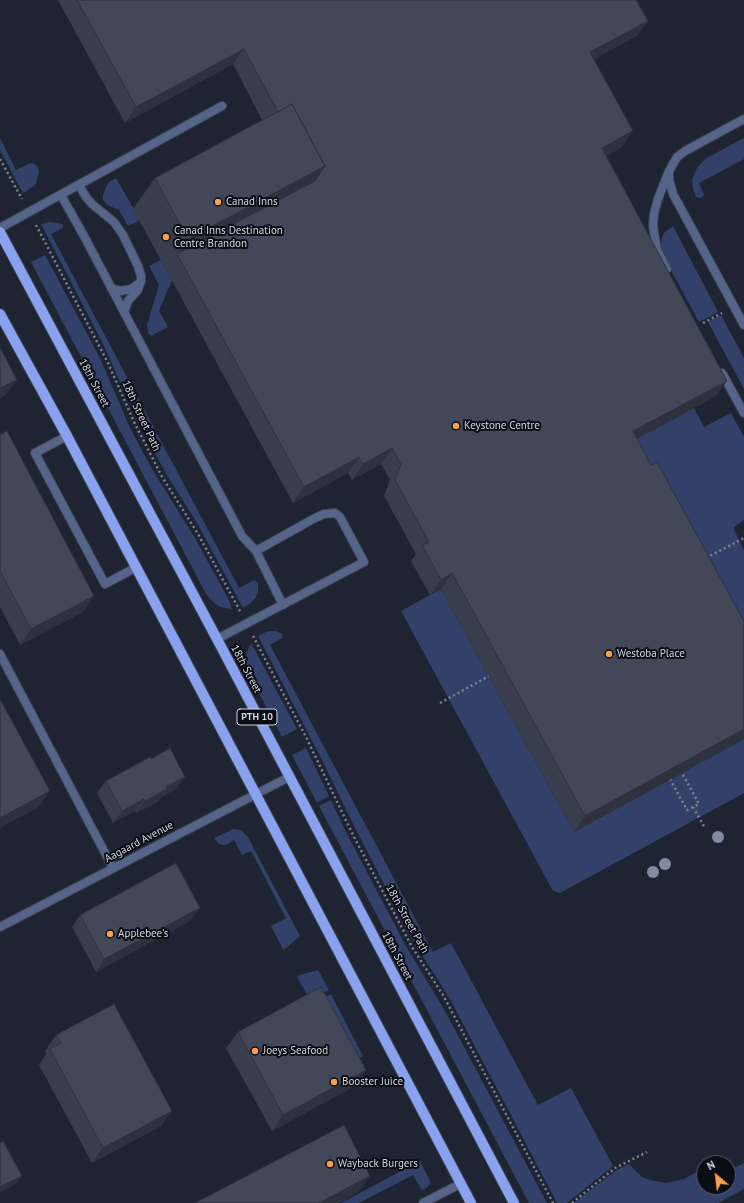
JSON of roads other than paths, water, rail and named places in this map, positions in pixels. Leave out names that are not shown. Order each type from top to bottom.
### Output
[{"type":"main road","name":"18th Street","points":[[0,232],[217,639],[514,1203]]},
{"type":"main road","name":"PTH 10","points":[[0,314],[66,436],[471,1203]]},
{"type":"street","points":[[0,228],[222,106]]},
{"type":"street","points":[[670,275],[657,250],[653,226],[654,214],[658,199],[669,171],[677,157],[685,151],[744,119]]},
{"type":"street","points":[[669,171],[673,194],[744,325]]},
{"type":"street","points":[[79,185],[89,201],[114,222],[138,266],[141,282],[138,290],[128,301],[124,312]]},
{"type":"street","points":[[61,194],[242,536],[256,551],[283,605]]},
{"type":"street","points":[[111,288],[121,290],[131,289],[141,282]]},
{"type":"street","points":[[717,363],[744,413]]},
{"type":"street","points":[[66,436],[34,453],[105,584],[135,568]]},
{"type":"street","points":[[217,639],[364,562],[356,544],[340,517],[335,513],[324,514],[315,518],[256,551]]},
{"type":"street","points":[[0,654],[113,868]]},
{"type":"street","name":"Aagaard Avenue","points":[[0,927],[289,777]]},
{"type":"street","points":[[423,1203],[460,1184]]},
{"type":"place","name":"Canad Inns","points":[[218,202]]},
{"type":"place","name":"Canad Inns Destination Centre Brandon","points":[[166,237]]},
{"type":"place","name":"Keystone Centre","points":[[456,426]]},
{"type":"place","name":"Westoba Place","points":[[609,654]]},
{"type":"place","name":"Applebee's","points":[[110,934]]},
{"type":"place","name":"Joeys Seafood","points":[[255,1051]]},
{"type":"place","name":"Booster Juice","points":[[334,1082]]},
{"type":"place","name":"Wayback Burgers","points":[[330,1164]]}]
